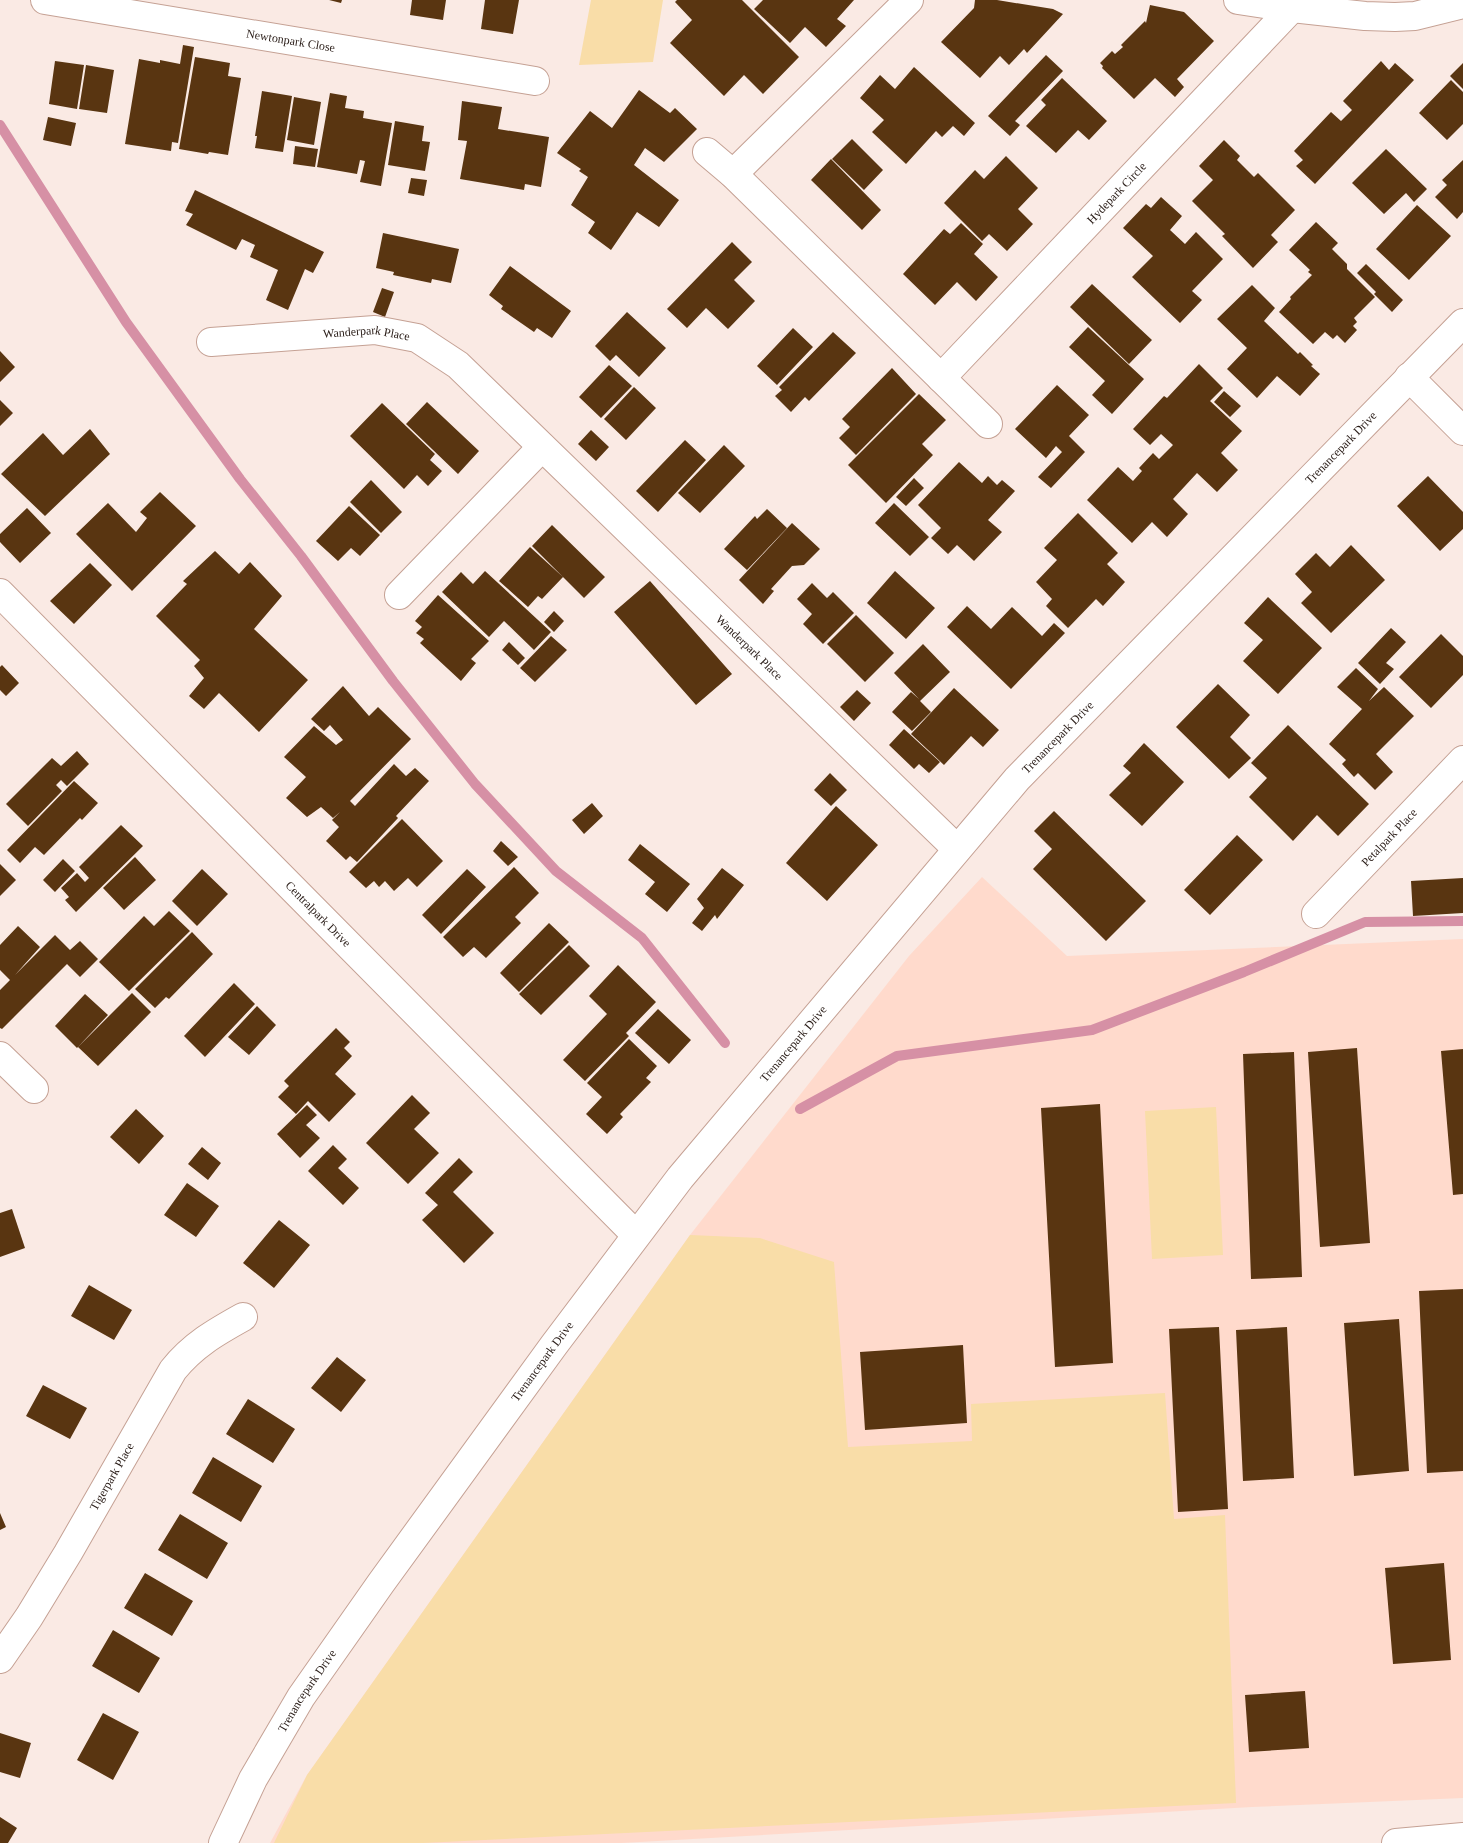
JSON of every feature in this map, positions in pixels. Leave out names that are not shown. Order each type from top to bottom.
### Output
[{"type":"street","name":"Newtonpark Close","points":[[44,0],[535,80]]},
{"type":"street","points":[[733,174],[909,0]]},
{"type":"street","points":[[1238,0],[1365,16],[1395,17],[1415,16],[1463,4]]},
{"type":"street","name":"Hydepark Circle","points":[[941,378],[1292,8]]},
{"type":"street","points":[[707,152],[733,174],[988,424]]},
{"type":"street","name":"Trenancepark Drive","points":[[223,1843],[253,1779],[301,1697],[381,1583],[636,1235],[680,1178],[1017,779],[1463,323]]},
{"type":"street","name":"Wanderpark Place","points":[[210,342],[375,330],[417,338],[458,365],[957,849]]},
{"type":"street","points":[[1409,377],[1463,431]]},
{"type":"street","points":[[399,595],[542,446]]},
{"type":"street","name":"Centralpark Drive","points":[[0,593],[636,1235]]},
{"type":"street","name":"Petalpark Place","points":[[1316,914],[1463,760]]},
{"type":"street","points":[[0,1056],[34,1089]]},
{"type":"street","name":"Tigerpark Place","points":[[0,1659],[29,1617],[68,1553],[173,1370],[187,1353],[213,1334],[243,1316]]},
{"type":"street","points":[[1396,1843],[1463,1837]]},
{"type":"shaded area","points":[[591,0],[663,0],[653,62],[579,65]]},
{"type":"shaded area","points":[[982,877],[1067,956],[1463,939],[1463,1798],[1252,1807],[622,1843],[270,1843],[307,1775],[690,1235],[909,956]]},
{"type":"shaded area","points":[[1216,1107],[1223,1255],[1152,1259],[1145,1111]]},
{"type":"shaded area","points":[[690,1235],[760,1238],[834,1262],[848,1447],[972,1441],[971,1404],[1165,1393],[1174,1519],[1225,1515],[1236,1803],[423,1843],[274,1843],[307,1775]]},
{"type":"building","points":[[329,0],[342,0],[341,3]]},
{"type":"building","points":[[412,0],[446,0],[443,20],[410,15]]},
{"type":"building","points":[[485,0],[519,0],[513,34],[481,29]]},
{"type":"building","points":[[677,0],[742,0],[799,57],[763,94],[744,75],[724,96],[670,43],[692,20],[675,2]]},
{"type":"building","points":[[763,0],[854,0],[837,19],[846,26],[826,47],[805,27],[790,43],[754,9]]},
{"type":"building","points":[[975,0],[997,0],[1053,9],[1063,14],[1027,53],[1024,49],[1009,65],[1000,56],[980,78],[941,42],[974,8]]},
{"type":"building","points":[[1150,5],[1184,12],[1214,41],[1177,79],[1184,87],[1175,97],[1155,78],[1134,99],[1102,68],[1103,66],[1100,63],[1112,51],[1115,54],[1123,47],[1121,45],[1145,21],[1146,23]]},
{"type":"building","points":[[183,45],[194,47],[178,143],[172,142],[171,151],[125,144],[139,59],[160,63],[160,60],[180,64]]},
{"type":"building","points":[[1046,55],[1063,71],[1015,121],[1020,125],[1010,136],[988,116]]},
{"type":"building","points":[[195,57],[230,63],[228,76],[241,78],[228,155],[179,149]]},
{"type":"building","points":[[55,61],[84,65],[77,109],[49,104]]},
{"type":"building","points":[[1381,61],[1389,70],[1395,63],[1414,80],[1315,184],[1296,166],[1303,160],[1294,151],[1331,112],[1341,121],[1352,110],[1343,101]]},
{"type":"building","points":[[1463,63],[1463,89],[1450,76]]},
{"type":"building","points":[[86,65],[114,70],[107,113],[79,109]]},
{"type":"building","points":[[914,67],[975,123],[964,136],[953,126],[942,137],[936,131],[906,164],[872,132],[884,120],[860,98],[880,75],[895,89]]},
{"type":"building","points":[[1062,78],[1107,121],[1089,140],[1078,130],[1056,153],[1026,126],[1046,105],[1041,100]]},
{"type":"building","points":[[1451,80],[1463,92],[1463,124],[1447,140],[1419,113]]},
{"type":"building","points":[[639,90],[670,113],[675,108],[697,129],[664,162],[645,148],[634,165],[679,200],[659,227],[637,212],[611,250],[588,233],[595,222],[571,205],[588,177],[579,171],[581,169],[557,153],[590,111],[612,128]]},
{"type":"building","points":[[262,91],[292,96],[283,152],[255,148]]},
{"type":"building","points":[[330,93],[347,96],[345,108],[364,111],[363,118],[392,123],[381,186],[360,182],[365,161],[360,160],[357,174],[317,167]]},
{"type":"building","points":[[294,97],[321,102],[314,145],[287,140]]},
{"type":"building","points":[[462,101],[502,107],[498,129],[549,137],[541,187],[525,184],[524,190],[460,179],[467,141],[458,140]]},
{"type":"building","points":[[48,117],[76,123],[71,146],[43,140]]},
{"type":"building","points":[[395,121],[424,126],[422,141],[430,142],[425,171],[388,165]]},
{"type":"building","points":[[852,139],[883,170],[864,190],[832,159]]},
{"type":"building","points":[[1224,140],[1240,156],[1237,160],[1254,177],[1258,173],[1295,210],[1271,235],[1278,242],[1253,268],[1222,236],[1225,234],[1192,201],[1213,180],[1199,166]]},
{"type":"building","points":[[295,146],[318,149],[315,167],[293,164]]},
{"type":"building","points":[[1386,149],[1427,189],[1414,202],[1406,193],[1384,214],[1352,183]]},
{"type":"building","points":[[1006,156],[1038,188],[1018,209],[1033,224],[1007,251],[989,234],[982,241],[944,203],[975,170],[984,179]]},
{"type":"building","points":[[831,159],[881,210],[862,230],[811,180]]},
{"type":"building","points":[[1463,160],[1463,212],[1457,219],[1435,197],[1447,185],[1442,180]]},
{"type":"building","points":[[411,178],[427,180],[424,196],[408,193]]},
{"type":"building","points":[[195,190],[324,252],[313,273],[305,269],[288,310],[266,300],[278,270],[250,257],[255,245],[242,239],[236,250],[186,225],[193,214],[185,211]]},
{"type":"building","points":[[1161,197],[1182,216],[1170,230],[1185,244],[1196,232],[1223,259],[1192,291],[1202,300],[1180,323],[1132,277],[1153,256],[1123,228],[1146,204],[1151,208]]},
{"type":"building","points":[[1417,205],[1451,236],[1409,280],[1376,249]]},
{"type":"building","points":[[1316,222],[1338,243],[1332,249],[1347,264],[1347,269],[1375,297],[1354,318],[1357,322],[1353,326],[1357,330],[1345,343],[1337,335],[1333,339],[1325,332],[1313,344],[1279,312],[1291,299],[1290,297],[1312,275],[1308,272],[1310,270],[1289,250]]},
{"type":"building","points":[[961,223],[983,244],[974,254],[998,277],[976,301],[957,282],[935,305],[903,274],[944,229],[950,234]]},
{"type":"building","points":[[383,233],[459,249],[451,283],[432,279],[431,283],[393,275],[394,272],[376,268]]},
{"type":"building","points":[[732,242],[752,262],[734,280],[755,301],[728,329],[706,308],[687,328],[667,309]]},
{"type":"building","points":[[1366,264],[1403,300],[1392,312],[1357,273]]},
{"type":"building","points":[[510,266],[571,311],[552,338],[537,328],[534,332],[501,309],[503,306],[489,295]]},
{"type":"building","points":[[1092,284],[1152,340],[1129,364],[1070,307]]},
{"type":"building","points":[[1252,285],[1275,308],[1264,321],[1298,354],[1300,352],[1320,374],[1300,396],[1277,376],[1257,398],[1227,369],[1247,348],[1217,319]]},
{"type":"building","points":[[382,288],[394,292],[385,317],[373,312]]},
{"type":"building","points":[[627,312],[666,348],[639,377],[616,355],[610,361],[595,346]]},
{"type":"building","points":[[1088,327],[1144,379],[1112,414],[1092,395],[1105,381],[1069,347]]},
{"type":"building","points":[[793,328],[813,347],[777,385],[757,366]]},
{"type":"building","points":[[833,332],[856,353],[809,401],[805,397],[791,412],[775,396],[782,390],[779,387]]},
{"type":"building","points":[[0,351],[15,367],[0,382]]},
{"type":"building","points":[[1199,364],[1223,388],[1210,401],[1242,431],[1221,453],[1238,470],[1217,492],[1197,473],[1173,499],[1188,514],[1167,537],[1152,522],[1132,543],[1087,500],[1118,467],[1133,481],[1142,471],[1139,468],[1153,453],[1159,459],[1173,445],[1161,434],[1150,445],[1133,429],[1164,396],[1167,398]]},
{"type":"building","points":[[609,365],[632,386],[601,418],[579,397]]},
{"type":"building","points":[[892,368],[916,394],[856,455],[839,438],[850,427],[842,419]]},
{"type":"building","points":[[1057,385],[1089,415],[1069,436],[1085,452],[1051,488],[1038,477],[1062,452],[1056,446],[1046,458],[1015,429]]},
{"type":"building","points":[[634,387],[656,408],[626,440],[604,419]]},
{"type":"building","points":[[1224,391],[1241,406],[1230,417],[1214,402]]},
{"type":"building","points":[[919,394],[946,420],[922,444],[933,455],[886,503],[848,465]]},
{"type":"building","points":[[0,400],[13,413],[0,426]]},
{"type":"building","points":[[427,402],[479,451],[458,474],[406,424]]},
{"type":"building","points":[[382,403],[435,454],[430,460],[442,471],[428,486],[417,475],[404,489],[350,436]]},
{"type":"building","points":[[90,429],[110,454],[45,516],[1,474],[43,433],[63,455]]},
{"type":"building","points":[[591,430],[609,447],[596,461],[578,444]]},
{"type":"building","points":[[685,440],[706,460],[658,512],[636,491]]},
{"type":"building","points":[[724,445],[745,466],[700,513],[678,493]]},
{"type":"building","points":[[959,462],[982,483],[988,476],[997,485],[1002,480],[1015,491],[988,520],[1002,532],[974,561],[957,545],[948,554],[931,538],[941,528],[918,505]]},
{"type":"building","points":[[1428,476],[1463,512],[1463,529],[1440,551],[1397,506]]},
{"type":"building","points":[[914,478],[924,488],[906,506],[896,497]]},
{"type":"building","points":[[371,480],[402,512],[381,533],[350,502]]},
{"type":"building","points":[[160,492],[196,526],[132,591],[76,534],[108,503],[136,532],[147,518],[140,512]]},
{"type":"building","points":[[894,503],[929,537],[910,556],[875,523]]},
{"type":"building","points":[[349,506],[380,535],[360,556],[351,548],[338,561],[316,541]]},
{"type":"building","points":[[27,508],[51,533],[20,563],[0,542],[0,534]]},
{"type":"building","points":[[767,509],[787,528],[747,570],[724,549],[755,516],[757,519]]},
{"type":"building","points":[[1078,513],[1118,553],[1107,564],[1125,582],[1103,606],[1096,599],[1068,628],[1046,606],[1052,599],[1036,582],[1057,560],[1044,548]]},
{"type":"building","points":[[792,523],[820,549],[804,565],[792,566],[771,589],[774,591],[763,604],[739,580]]},
{"type":"building","points":[[552,525],[605,577],[584,598],[532,546]]},
{"type":"building","points":[[1351,545],[1385,580],[1331,633],[1301,603],[1312,592],[1295,574],[1316,553],[1330,567]]},
{"type":"building","points":[[530,547],[563,577],[542,599],[538,596],[528,607],[499,581]]},
{"type":"building","points":[[215,551],[239,574],[250,562],[282,596],[254,629],[308,680],[259,732],[219,693],[204,709],[189,696],[204,678],[194,666],[200,660],[156,616],[187,584],[183,581]]},
{"type":"building","points":[[90,563],[112,585],[74,624],[50,601]]},
{"type":"building","points":[[485,571],[551,632],[534,650],[504,621],[489,637],[442,592],[461,572],[473,584]]},
{"type":"building","points":[[895,571],[935,608],[906,639],[867,603]]},
{"type":"building","points":[[650,581],[732,674],[696,705],[614,612]]},
{"type":"building","points":[[812,583],[827,598],[833,592],[854,613],[823,644],[803,624],[812,614],[797,599]]},
{"type":"building","points":[[438,595],[489,641],[471,659],[476,663],[461,681],[420,643],[424,639],[416,633],[422,627],[415,621]]},
{"type":"building","points":[[1268,597],[1322,648],[1278,694],[1243,661],[1263,640],[1244,623]]},
{"type":"building","points":[[967,606],[991,629],[1012,607],[1042,636],[1054,623],[1065,633],[1011,689],[947,627]]},
{"type":"building","points":[[554,611],[564,621],[554,632],[544,622]]},
{"type":"building","points":[[856,615],[894,653],[865,682],[827,644]]},
{"type":"building","points":[[1391,628],[1406,642],[1386,663],[1394,669],[1380,684],[1358,663]]},
{"type":"building","points":[[1441,634],[1463,656],[1463,675],[1431,708],[1399,677]]},
{"type":"building","points":[[551,636],[567,650],[535,682],[520,668]]},
{"type":"building","points":[[509,642],[525,658],[518,665],[502,650]]},
{"type":"building","points":[[923,644],[950,672],[920,701],[931,712],[912,731],[892,712],[911,692],[919,699],[894,673]]},
{"type":"building","points":[[2,665],[19,683],[6,696],[0,690],[0,667]]},
{"type":"building","points":[[1356,668],[1378,689],[1369,701],[1384,687],[1414,716],[1376,754],[1393,772],[1375,790],[1358,773],[1354,777],[1342,764],[1346,760],[1329,744],[1362,709],[1337,687]]},
{"type":"building","points":[[1218,684],[1250,715],[1230,737],[1251,758],[1229,779],[1176,727]]},
{"type":"building","points":[[343,686],[369,716],[378,707],[411,739],[350,801],[355,806],[394,764],[406,776],[415,768],[429,781],[357,862],[350,856],[346,860],[326,841],[339,827],[332,820],[340,812],[333,818],[321,807],[307,817],[286,798],[306,777],[284,757],[314,726],[336,745],[343,740],[330,725],[324,731],[311,719]]},
{"type":"building","points":[[954,688],[999,730],[983,747],[971,736],[944,765],[911,734]]},
{"type":"building","points":[[857,690],[871,703],[854,721],[840,707]]},
{"type":"building","points":[[1288,725],[1369,804],[1338,836],[1317,815],[1293,841],[1249,797],[1267,778],[1251,763]]},
{"type":"building","points":[[904,729],[940,762],[929,773],[919,764],[914,769],[889,745]]},
{"type":"building","points":[[1144,743],[1184,782],[1142,826],[1109,795],[1131,773],[1123,766]]},
{"type":"building","points":[[77,751],[89,764],[67,786],[61,780],[56,785],[62,791],[28,826],[6,804],[52,758],[61,766]]},
{"type":"building","points":[[830,773],[847,790],[831,806],[814,790]]},
{"type":"building","points":[[74,781],[98,803],[82,820],[80,818],[44,855],[35,847],[20,863],[7,850]]},
{"type":"building","points":[[592,803],[603,816],[584,834],[572,820]]},
{"type":"building","points":[[836,806],[878,845],[827,901],[786,863]]},
{"type":"building","points":[[1054,811],[1146,901],[1106,941],[1033,869],[1052,849],[1034,831]]},
{"type":"building","points":[[402,819],[443,861],[417,887],[408,878],[394,891],[385,881],[379,887],[374,881],[366,888],[349,872]]},
{"type":"building","points":[[121,825],[143,846],[76,912],[65,900],[69,897],[61,888],[77,873],[85,882],[89,878],[79,867]]},
{"type":"building","points":[[1237,835],[1263,860],[1210,915],[1184,890]]},
{"type":"building","points":[[501,841],[518,857],[508,866],[493,851]]},
{"type":"building","points":[[640,844],[690,884],[667,912],[645,894],[655,882],[628,860]]},
{"type":"building","points":[[135,857],[156,880],[124,910],[103,888]]},
{"type":"building","points":[[63,859],[75,871],[55,892],[43,880]]},
{"type":"building","points":[[0,864],[16,880],[0,896]]},
{"type":"building","points":[[514,867],[539,893],[515,917],[521,923],[486,958],[474,947],[463,957],[443,937]]},
{"type":"building","points":[[722,868],[744,885],[717,919],[715,915],[702,931],[692,923],[704,908],[697,899]]},
{"type":"building","points":[[202,869],[228,894],[197,926],[172,901]]},
{"type":"building","points":[[467,869],[486,887],[441,934],[422,915]]},
{"type":"building","points":[[1463,878],[1463,913],[1413,916],[1411,881]]},
{"type":"building","points":[[169,911],[190,931],[129,991],[99,962],[144,916],[154,926]]},
{"type":"building","points":[[549,923],[569,942],[519,992],[500,973]]},
{"type":"building","points":[[18,926],[40,947],[15,975],[55,935],[70,950],[80,941],[98,959],[80,977],[67,964],[2,1029],[0,1028],[0,990],[10,980],[0,970],[0,945]]},
{"type":"building","points":[[192,932],[213,954],[169,999],[166,997],[155,1008],[135,989]]},
{"type":"building","points":[[569,945],[590,966],[541,1015],[519,994]]},
{"type":"building","points":[[618,965],[656,1002],[626,1033],[629,1036],[585,1081],[563,1060],[607,1014],[589,996]]},
{"type":"building","points":[[234,983],[255,1004],[205,1057],[184,1036]]},
{"type":"building","points":[[132,993],[151,1012],[98,1066],[78,1047]]},
{"type":"building","points":[[85,994],[108,1015],[77,1048],[55,1026]]},
{"type":"building","points":[[257,1006],[276,1025],[249,1055],[228,1037]]},
{"type":"building","points":[[658,1009],[691,1040],[669,1064],[635,1033]]},
{"type":"building","points":[[336,1028],[350,1042],[344,1048],[352,1056],[335,1074],[356,1094],[329,1122],[308,1101],[296,1114],[278,1097],[289,1086],[284,1081]]},
{"type":"building","points":[[629,1039],[657,1066],[646,1078],[651,1082],[620,1114],[623,1117],[607,1134],[586,1114],[602,1097],[587,1083]]},
{"type":"building","points":[[1357,1048],[1370,1243],[1320,1247],[1308,1052]]},
{"type":"building","points":[[1463,1049],[1463,1194],[1453,1195],[1441,1051]]},
{"type":"building","points":[[1294,1052],[1302,1277],[1251,1279],[1243,1054]]},
{"type":"building","points":[[412,1095],[430,1113],[414,1129],[439,1153],[408,1184],[366,1143]]},
{"type":"building","points":[[1100,1104],[1113,1363],[1055,1367],[1041,1108]]},
{"type":"building","points":[[307,1105],[317,1115],[306,1125],[320,1138],[300,1158],[277,1134]]},
{"type":"building","points":[[136,1109],[164,1136],[139,1164],[110,1137]]},
{"type":"building","points":[[333,1145],[347,1159],[338,1168],[359,1188],[343,1205],[308,1171]]},
{"type":"building","points":[[202,1147],[221,1163],[208,1180],[188,1164]]},
{"type":"building","points":[[459,1158],[473,1172],[453,1192],[494,1233],[464,1263],[422,1220],[438,1205],[425,1193]]},
{"type":"building","points":[[187,1183],[219,1206],[196,1237],[164,1215]]},
{"type":"building","points":[[12,1209],[25,1248],[0,1257],[0,1213]]},
{"type":"building","points":[[279,1220],[310,1245],[274,1288],[243,1263]]},
{"type":"building","points":[[89,1285],[132,1310],[114,1340],[71,1316]]},
{"type":"building","points":[[1463,1289],[1463,1471],[1427,1473],[1419,1291]]},
{"type":"building","points":[[1399,1319],[1409,1471],[1354,1476],[1344,1323]]},
{"type":"building","points":[[1219,1327],[1228,1509],[1178,1512],[1169,1329]]},
{"type":"building","points":[[1287,1327],[1294,1478],[1243,1481],[1236,1330]]},
{"type":"building","points":[[963,1345],[967,1423],[865,1430],[860,1352]]},
{"type":"building","points":[[337,1357],[366,1380],[341,1412],[311,1388]]},
{"type":"building","points":[[43,1385],[87,1408],[70,1439],[26,1416]]},
{"type":"building","points":[[248,1399],[295,1429],[273,1463],[226,1434]]},
{"type":"building","points":[[213,1457],[262,1486],[241,1522],[192,1493]]},
{"type":"building","points":[[0,1513],[6,1527],[0,1530]]},
{"type":"building","points":[[180,1514],[228,1543],[207,1579],[158,1550]]},
{"type":"building","points":[[1444,1563],[1451,1660],[1393,1664],[1385,1568]]},
{"type":"building","points":[[145,1573],[193,1601],[172,1636],[124,1608]]},
{"type":"building","points":[[113,1630],[160,1658],[139,1693],[92,1666]]},
{"type":"building","points":[[1305,1691],[1309,1748],[1249,1752],[1245,1695]]},
{"type":"building","points":[[103,1713],[139,1732],[113,1780],[77,1760]]},
{"type":"building","points":[[0,1733],[31,1743],[20,1778],[0,1772]]},
{"type":"building","points":[[0,1817],[17,1828],[8,1843],[0,1843]]},
{"type":"waterway","points":[[0,125],[126,322],[240,479],[301,556],[393,681],[475,784],[556,871],[642,938],[725,1043]]},
{"type":"waterway","points":[[800,1109],[897,1056],[1092,1030],[1244,972],[1365,922],[1463,921]]}]
